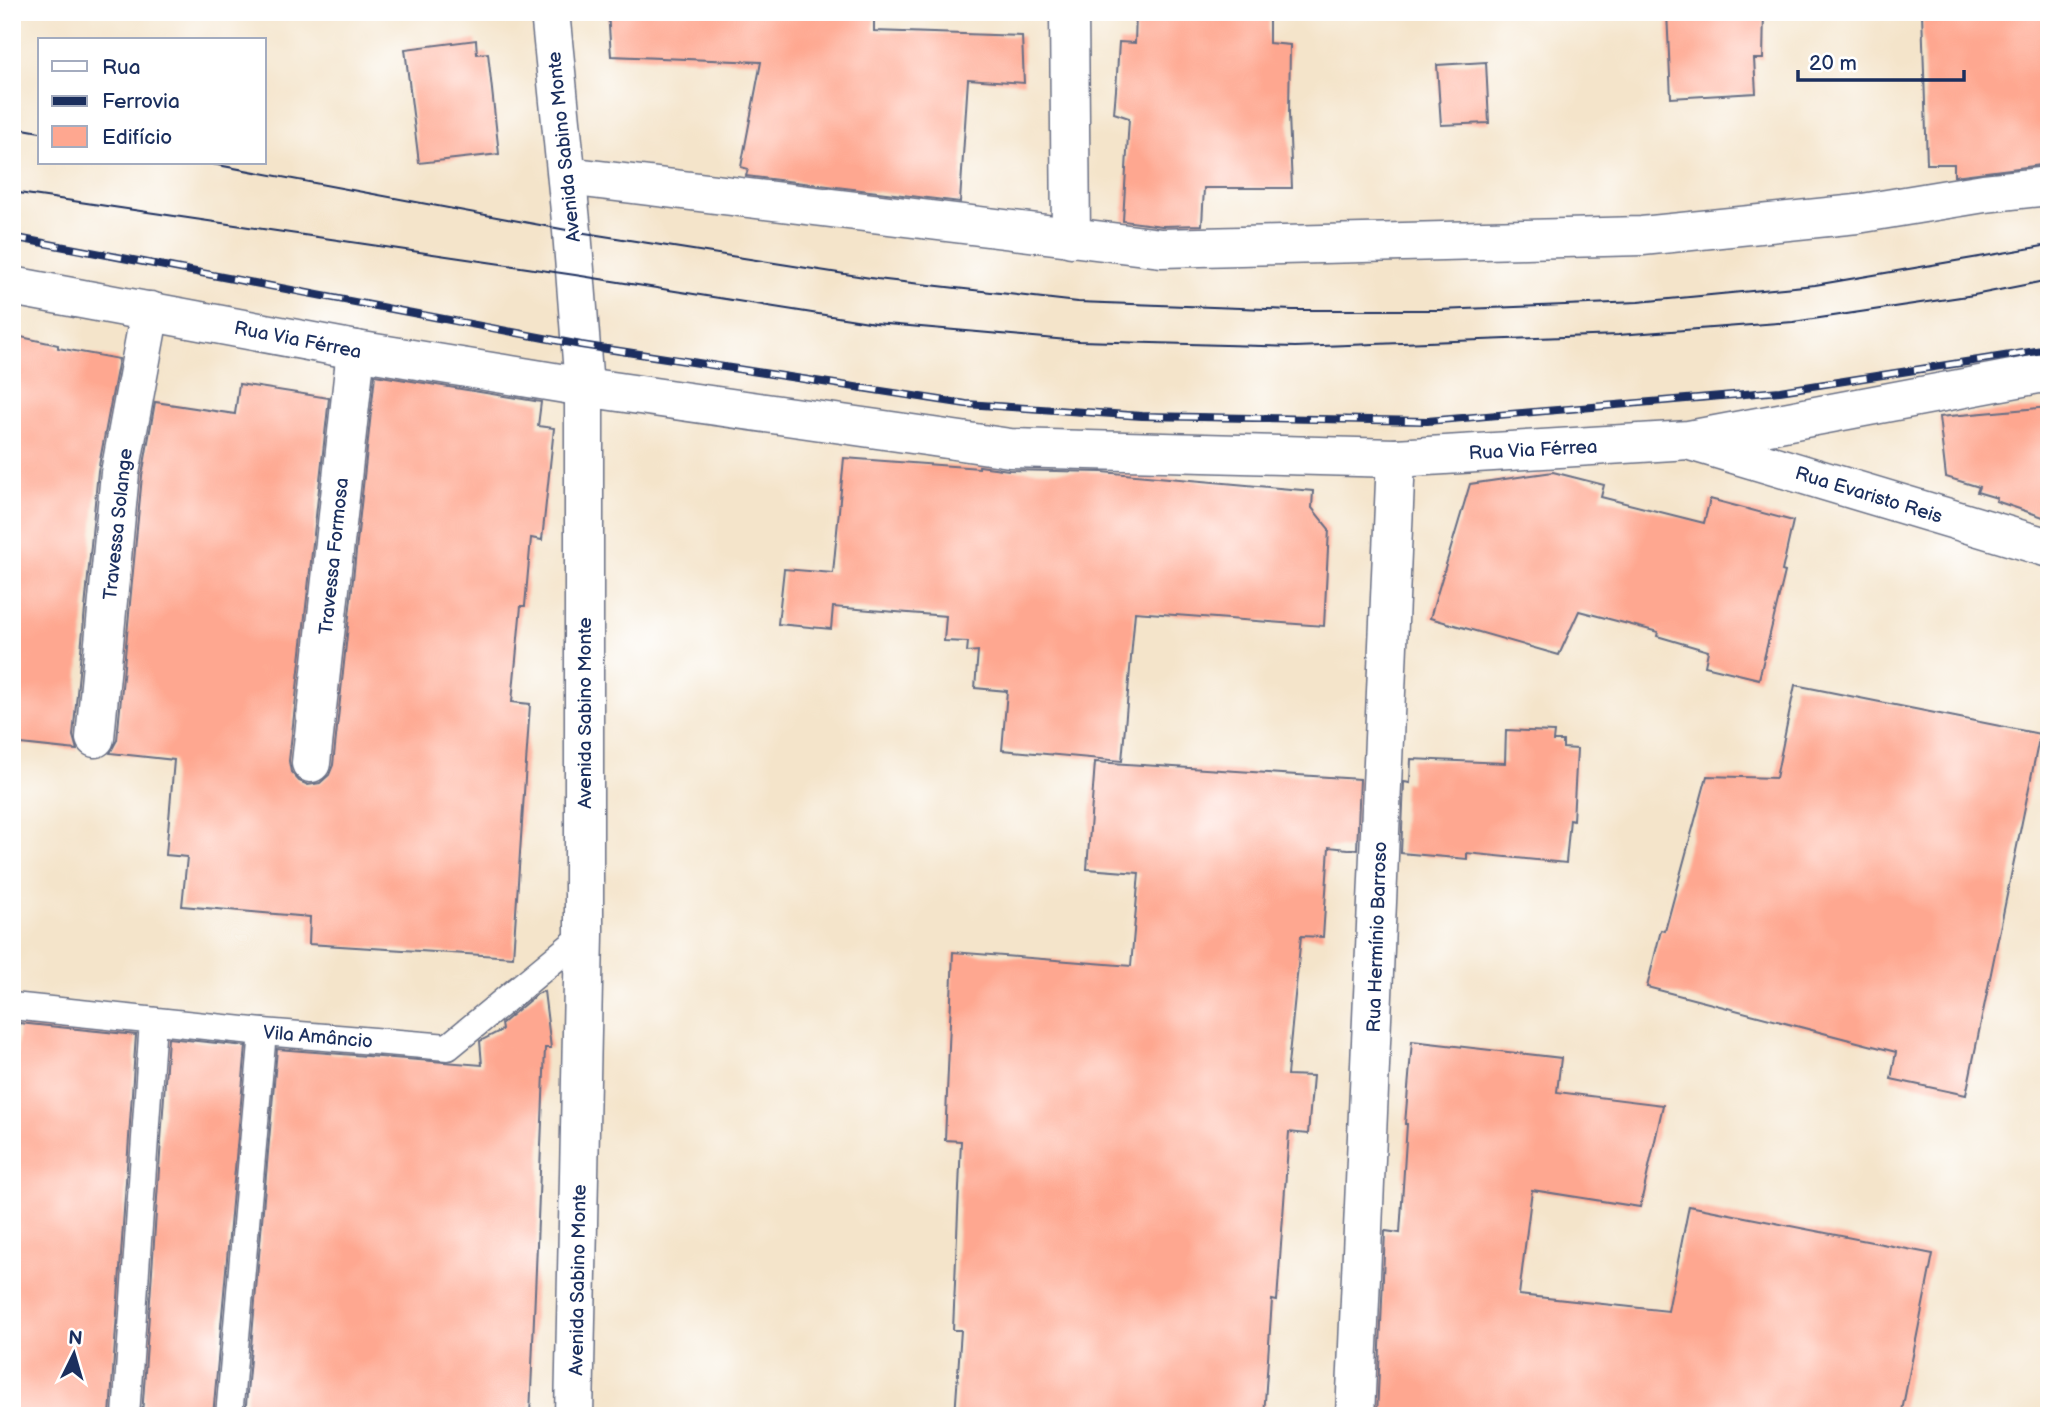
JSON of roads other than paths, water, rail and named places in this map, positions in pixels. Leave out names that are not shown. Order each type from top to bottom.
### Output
[{"type":"street","name":"Avenida Sabino Monte","points":[[550,12],[567,176],[584,387],[584,935],[574,1416]]},
{"type":"street","points":[[1069,12],[1071,238]]},
{"type":"street","points":[[567,176],[1161,248],[1642,236],[1857,214],[1984,193],[2049,186]]},
{"type":"street","name":"Rua Via Férrea","points":[[12,286],[356,350],[584,387],[1010,448],[1396,458],[1689,440],[2049,372]]},
{"type":"street","name":"Travessa Solange","points":[[95,738],[120,473],[150,311]]},
{"type":"street","name":"Travessa Formosa","points":[[311,763],[356,350]]},
{"type":"street","name":"Rua Evaristo Reis","points":[[1689,440],[2049,548]]},
{"type":"street","name":"Rua Hermínio Barroso","points":[[1355,1416],[1396,458]]},
{"type":"lane","name":"Vila Amâncio","points":[[12,1006],[263,1032],[448,1046],[584,935]]},
{"type":"lane","points":[[126,1416],[153,1021]]},
{"type":"lane","points":[[229,1416],[263,1032]]},
{"type":"tram line","points":[[12,127],[38,132]]},
{"type":"tram line","points":[[212,164],[572,231],[877,279],[1078,302],[1293,310],[1439,310],[1638,302],[1815,285],[2049,245]]},
{"type":"tram line","points":[[12,192],[575,275],[875,323],[1079,341],[1295,347],[1618,335],[1793,322],[1974,295],[2049,280]]},
{"type":"railway","points":[[12,237],[581,345],[966,404],[1142,416],[1427,421],[1780,391],[2049,349]]}]
